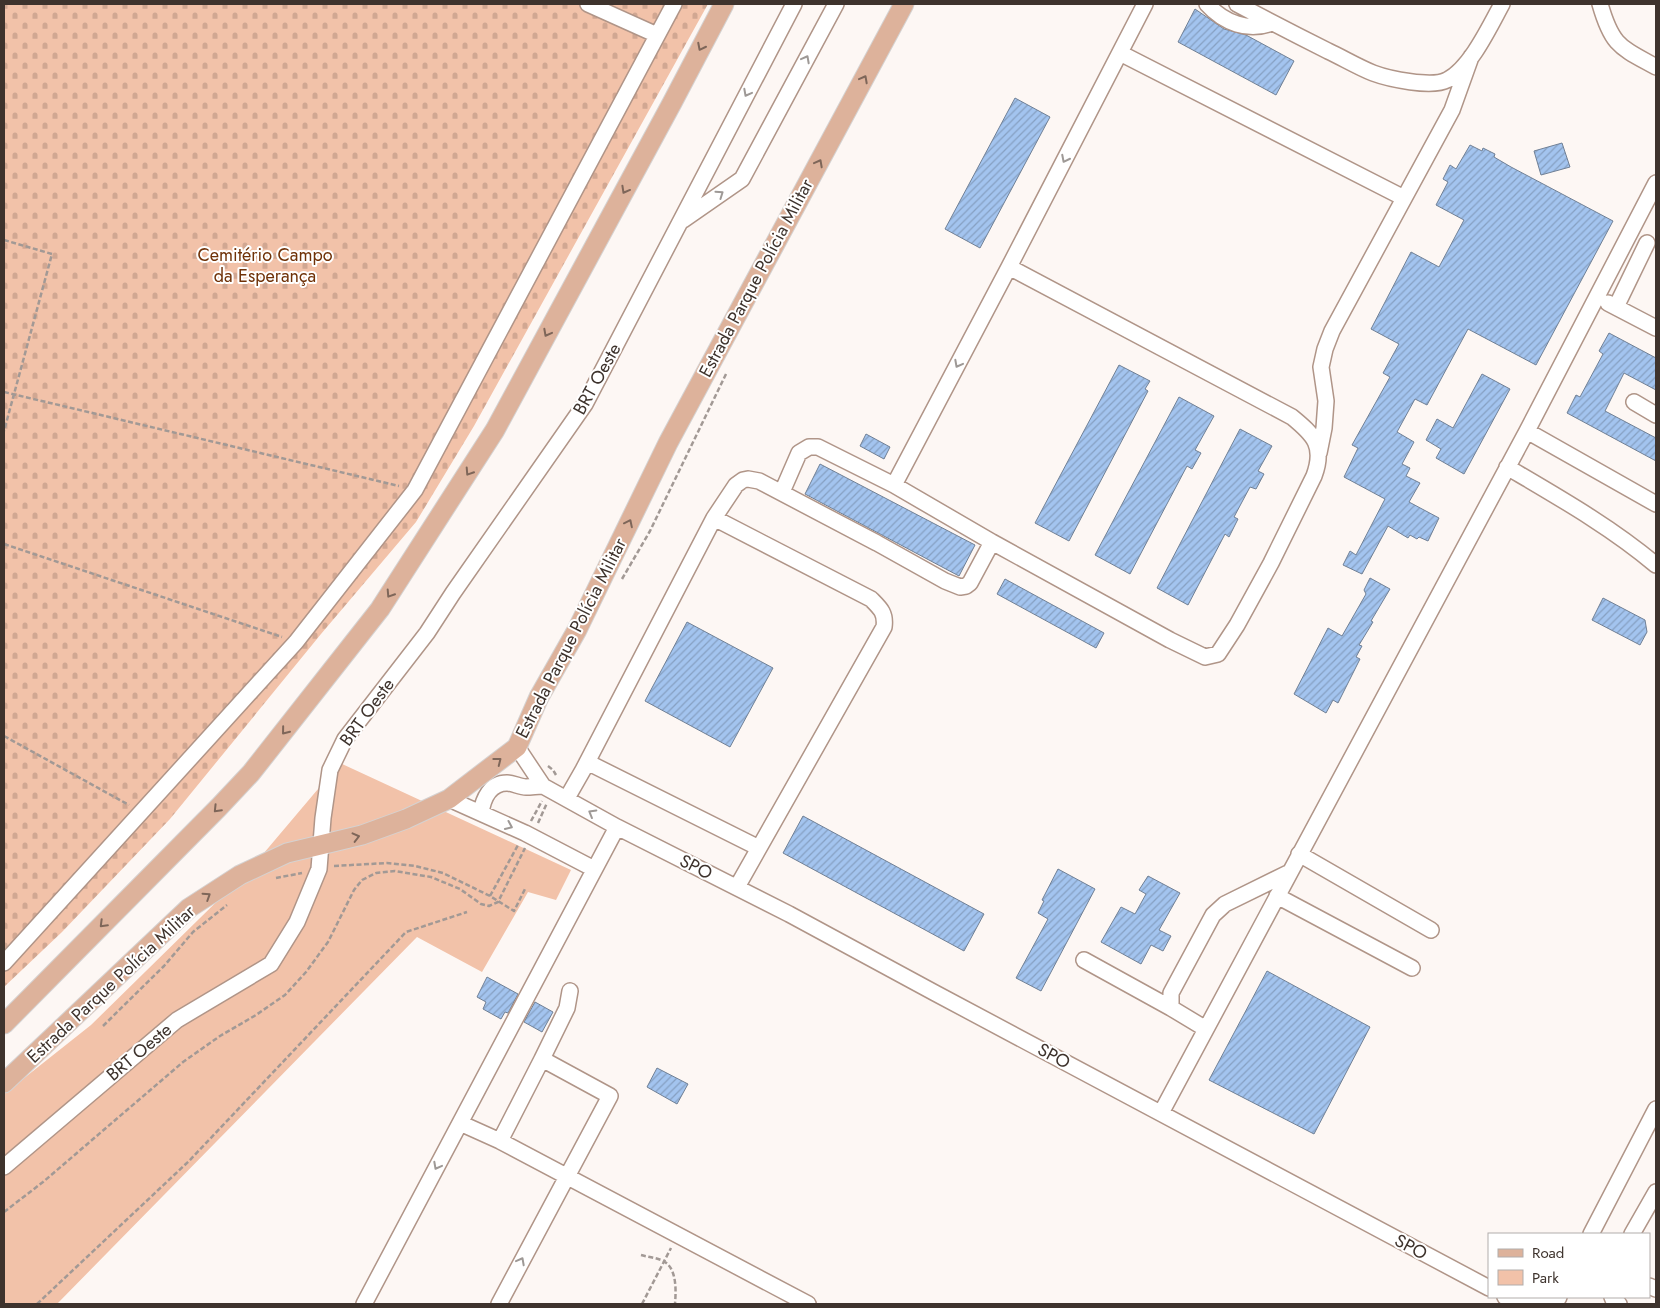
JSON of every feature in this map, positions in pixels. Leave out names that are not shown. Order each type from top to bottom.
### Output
[{"type":"main road","points":[[4,1024],[251,773],[380,609],[495,430],[724,4]]},
{"type":"main road","name":"Estrada Parque Polícia Militar","points":[[4,1084],[189,908],[240,875],[287,853],[362,836],[406,819],[449,799],[517,747],[539,697],[577,630],[668,443],[904,4]]},
{"type":"street","points":[[588,4],[657,35]]},
{"type":"street","points":[[4,963],[296,642],[416,490],[674,4]]},
{"type":"street","name":"BRT Oeste","points":[[4,1167],[177,1020],[271,964],[297,922],[319,869],[323,818],[330,770],[344,738],[427,633],[585,404],[794,4]]},
{"type":"street","name":"BRT Oeste","points":[[680,222],[742,179],[836,4]]},
{"type":"street","points":[[894,485],[1010,267],[1145,4]]},
{"type":"street","points":[[1207,4],[1224,19],[1240,25],[1252,27],[1272,23]]},
{"type":"street","points":[[1237,4],[1372,72],[1392,78],[1425,82],[1446,81],[1462,70],[1502,4]]},
{"type":"street","points":[[1600,4],[1606,24],[1613,38],[1624,49],[1656,67]]},
{"type":"street","points":[[1120,53],[1404,198]]},
{"type":"street","points":[[782,492],[799,452],[809,446],[824,449],[894,485],[992,542],[1170,640],[1202,656],[1218,654],[1237,625],[1318,466],[1326,401],[1322,367],[1325,349],[1332,331],[1452,110],[1471,57]]},
{"type":"street","points":[[1161,1113],[1527,431],[1656,183]]},
{"type":"street","points":[[1616,307],[1652,246],[1629,234]]},
{"type":"street","points":[[1010,267],[1292,417],[1312,434],[1319,454]]},
{"type":"street","points":[[1596,296],[1656,328]]},
{"type":"street","points":[[1634,402],[1656,415]]},
{"type":"street","points":[[1527,431],[1655,499]]},
{"type":"street","points":[[1507,467],[1560,498],[1633,545],[1656,564]]},
{"type":"street","points":[[567,798],[714,518],[736,484],[743,480],[759,481],[939,578],[960,587],[966,586],[970,582],[992,542]]},
{"type":"street","points":[[714,518],[871,599],[881,608],[885,617],[884,627],[737,887]]},
{"type":"street","points":[[517,747],[548,788]]},
{"type":"street","points":[[587,762],[759,848]]},
{"type":"street","points":[[481,813],[482,803],[496,785],[508,783],[526,787],[548,788]]},
{"type":"street","name":"SPO","points":[[548,788],[617,827],[789,914],[1488,1287]]},
{"type":"street","points":[[449,799],[525,833],[594,869]]},
{"type":"street","points":[[364,1304],[617,827]]},
{"type":"street","points":[[1299,854],[1431,930]]},
{"type":"street","points":[[1171,1008],[1171,993],[1213,915],[1225,904],[1290,872]]},
{"type":"street","points":[[1277,896],[1412,968]]},
{"type":"street","points":[[1084,960],[1206,1029]]},
{"type":"street","points":[[500,1141],[568,1008],[570,991]]},
{"type":"street","points":[[499,1304],[610,1096],[542,1059]]},
{"type":"street","points":[[1592,1233],[1656,1109]]},
{"type":"street","points":[[460,1123],[500,1141],[808,1304]]},
{"type":"street","points":[[1633,1233],[1656,1192]]},
{"type":"street","points":[[1507,1298],[1521,1304],[1544,1298]]},
{"type":"path","points":[[4,240],[52,254],[4,431]]},
{"type":"path","points":[[4,392],[416,490]]},
{"type":"path","points":[[4,544],[296,642]]},
{"type":"path","points":[[620,582],[630,564]]},
{"type":"path","points":[[4,736],[142,812]]},
{"type":"path","points":[[547,765],[553,770],[557,778],[548,788]]},
{"type":"path","points":[[271,880],[348,864],[388,863],[415,866],[443,873],[490,896],[514,911],[525,889]]},
{"type":"path","points":[[4,1212],[43,1182],[183,1062],[285,995],[306,972],[328,942],[354,890],[362,880],[376,873],[395,871],[431,877],[460,889],[481,904],[489,906],[498,902]]},
{"type":"path","points":[[104,1026],[164,966],[193,932],[230,903]]},
{"type":"path","points":[[37,1304],[189,1161],[406,932],[467,912]]},
{"type":"path","points":[[642,1304],[678,1236]]},
{"type":"path","points":[[641,1255],[664,1261],[672,1270],[675,1284],[675,1304]]},
{"type":"green space","name":"Cemitério Campo da Esperança","points":[[4,4],[708,4],[474,426],[416,522],[321,634],[170,819],[62,932],[4,987]]},
{"type":"green space","points":[[340,763],[571,870],[556,900],[528,892],[482,972],[417,937],[57,1304],[4,1304],[4,1094],[91,1025],[253,866]]},
{"type":"building","points":[[1195,9],[1224,29],[1246,35],[1294,61],[1276,95],[1178,42]]},
{"type":"building","points":[[1015,98],[1050,117],[980,248],[945,229]]},
{"type":"building","points":[[1562,143],[1570,167],[1541,175],[1534,151]]},
{"type":"building","points":[[1470,145],[1482,151],[1483,148],[1495,154],[1494,157],[1511,167],[1613,221],[1536,365],[1468,329],[1427,405],[1415,399],[1397,432],[1414,442],[1402,464],[1410,468],[1406,476],[1420,483],[1409,502],[1439,518],[1428,541],[1419,537],[1417,539],[1410,535],[1408,538],[1388,526],[1362,574],[1343,565],[1350,551],[1356,555],[1385,499],[1344,477],[1358,448],[1352,445],[1390,377],[1383,373],[1399,344],[1371,329],[1411,252],[1439,267],[1464,220],[1436,205],[1448,182],[1443,179],[1450,165],[1456,169]]},
{"type":"building","points":[[1609,333],[1656,358],[1656,390],[1624,373],[1605,411],[1656,438],[1656,461],[1567,413],[1576,395],[1580,397],[1603,354],[1599,351]]},
{"type":"building","points":[[1119,365],[1150,381],[1145,389],[1148,391],[1069,541],[1035,523]]},
{"type":"building","points":[[1482,374],[1510,389],[1464,474],[1436,458],[1441,449],[1426,440],[1437,419],[1453,428]]},
{"type":"building","points":[[1179,397],[1214,416],[1195,450],[1201,453],[1192,469],[1187,466],[1130,574],[1095,555]]},
{"type":"building","points":[[1240,429],[1272,446],[1258,471],[1264,474],[1256,489],[1250,487],[1234,517],[1238,519],[1229,537],[1225,534],[1188,605],[1157,588]]},
{"type":"building","points":[[866,434],[890,447],[884,459],[860,446]]},
{"type":"building","points":[[820,464],[975,545],[959,576],[805,494]]},
{"type":"building","points":[[1370,578],[1390,589],[1359,645],[1362,646],[1356,657],[1360,659],[1338,703],[1333,700],[1326,713],[1294,694],[1328,628],[1342,636],[1366,594],[1364,590]]},
{"type":"building","points":[[1005,579],[1104,633],[1096,648],[997,594]]},
{"type":"building","points":[[1603,598],[1645,620],[1647,632],[1640,645],[1592,620]]},
{"type":"building","points":[[687,622],[773,668],[730,747],[645,701]]},
{"type":"building","points":[[803,816],[984,914],[964,951],[783,853]]},
{"type":"building","points":[[1058,869],[1095,889],[1041,991],[1016,978],[1048,919],[1038,913],[1044,901],[1042,900]]},
{"type":"building","points":[[1148,876],[1180,893],[1159,930],[1171,936],[1163,951],[1151,945],[1141,964],[1101,942],[1121,907],[1135,914],[1146,894],[1139,890]]},
{"type":"building","points":[[1267,971],[1370,1027],[1314,1134],[1209,1080]]},
{"type":"building","points":[[487,977],[518,994],[508,1013],[505,1012],[501,1019],[483,1009],[486,1002],[477,997]]},
{"type":"building","points":[[535,1002],[553,1012],[542,1032],[524,1022]]},
{"type":"building","points":[[657,1068],[688,1084],[677,1104],[647,1087]]}]
